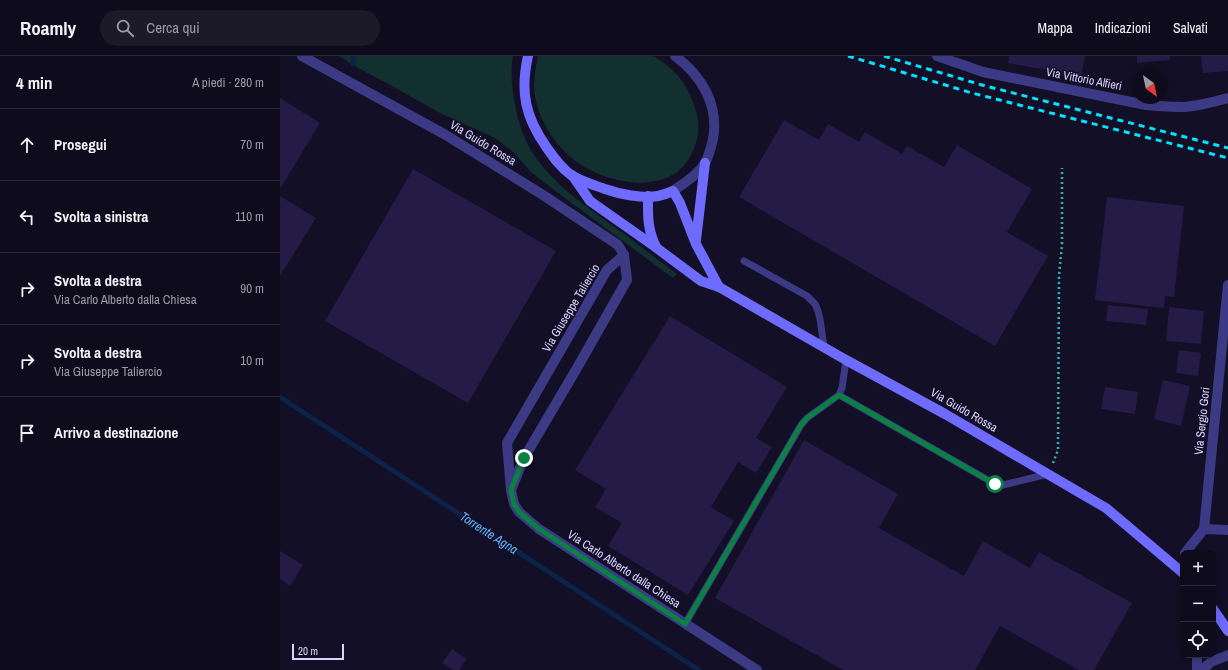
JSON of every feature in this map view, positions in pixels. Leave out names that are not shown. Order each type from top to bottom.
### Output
[{"type":"main road","points":[[528,56],[525,71],[525,96],[528,112],[535,130],[556,161],[572,175],[611,191],[638,196],[657,196],[673,191],[680,203],[696,244],[720,287]]},
{"type":"main road","points":[[696,244],[705,163]]},
{"type":"main road","name":"Via Guido Rossa","points":[[572,175],[590,201],[701,281],[720,287],[846,360],[945,414],[1106,508],[1180,570]]},
{"type":"main road","points":[[648,196],[648,222],[652,237],[658,249]]},
{"type":"main road","points":[[1216,613],[1228,631]]},
{"type":"street","name":"Via Guido Rossa","points":[[302,56],[444,134],[536,191],[618,245],[624,254]]},
{"type":"street","name":"Via Guido Rossa","points":[[311,56],[321,66]]},
{"type":"street","points":[[673,191],[690,179],[705,163],[711,148],[714,130],[713,111],[699,80],[685,63],[675,56]]},
{"type":"street","name":"Via Vittorio Alfieri","points":[[937,56],[983,72],[1146,105],[1184,107],[1228,98]]},
{"type":"street","points":[[511,490],[524,458],[627,280],[624,254]]},
{"type":"street","name":"Via Giuseppe Taliercio","points":[[511,490],[507,443],[607,270],[624,254]]},
{"type":"street","name":"Via Sergio Gori","points":[[1204,529],[1228,285]]},
{"type":"street","name":"Via Carlo Alberto dalla Chiesa","points":[[511,490],[514,504],[519,512],[539,529],[757,670]]},
{"type":"street","points":[[1187,550],[1204,529],[1228,530]]},
{"type":"street","points":[[1175,565],[1180,559]]},
{"type":"street","points":[[1202,670],[1211,662],[1228,655]]},
{"type":"street","points":[[1197,658],[1197,670]]},
{"type":"lane","points":[[744,260],[807,296],[815,304],[820,319],[824,347]]},
{"type":"lane","points":[[685,624],[801,425],[807,418],[839,395],[842,388],[846,360]]},
{"type":"lane","points":[[839,395],[995,484],[1003,485],[1048,474]]},
{"type":"path","points":[[1048,474],[1058,450],[1059,276],[1062,244],[1062,168]]},
{"type":"green space","points":[[339,56],[513,56],[512,80],[518,117],[527,143],[541,165],[558,183],[577,199],[677,274],[673,278],[550,187],[530,171],[513,152],[495,138],[440,113]]},
{"type":"green space","points":[[538,56],[653,56],[669,67],[687,88],[698,120],[696,144],[682,168],[667,177],[650,182],[632,182],[613,179],[579,164],[556,142],[540,115],[534,90]]},
{"type":"building","points":[[1009,56],[1085,56],[1081,76],[1008,63]]},
{"type":"building","points":[[1137,56],[1170,56],[1170,60],[1137,63]]},
{"type":"building","points":[[1201,56],[1228,56],[1228,71],[1203,73]]},
{"type":"building","points":[[280,98],[320,123],[280,189]]},
{"type":"building","points":[[784,120],[819,140],[828,124],[859,142],[865,132],[902,154],[907,146],[944,167],[957,145],[1032,189],[1007,232],[1048,256],[995,346],[739,197]]},
{"type":"building","points":[[413,169],[556,251],[468,403],[325,321]]},
{"type":"building","points":[[280,196],[316,218],[280,276]]},
{"type":"building","points":[[1107,197],[1184,206],[1174,297],[1165,296],[1164,308],[1095,300]]},
{"type":"building","points":[[1108,305],[1148,309],[1146,325],[1106,321]]},
{"type":"building","points":[[1169,307],[1204,311],[1201,344],[1166,341]]},
{"type":"building","points":[[670,316],[787,387],[756,438],[772,447],[756,473],[738,462],[711,507],[734,521],[688,595],[608,546],[622,523],[595,507],[606,489],[575,470]]},
{"type":"building","points":[[1179,350],[1201,353],[1198,376],[1176,373]]},
{"type":"building","points":[[1163,380],[1190,386],[1181,426],[1154,419]]},
{"type":"building","points":[[1105,387],[1138,392],[1135,414],[1101,409]]},
{"type":"building","points":[[804,440],[898,494],[879,528],[964,576],[983,541],[1030,568],[1039,552],[1132,603],[1094,670],[1079,670],[1000,626],[975,670],[843,670],[715,598]]},
{"type":"building","points":[[280,551],[303,565],[290,586],[280,579]]},
{"type":"building","points":[[452,649],[467,659],[459,670],[453,670],[442,663]]},
{"type":"waterway","points":[[353,56],[353,64]]},
{"type":"waterway","name":"Torrente Agna","points":[[280,397],[699,670]]},
{"type":"railway","points":[[848,56],[972,93],[1228,158]]},
{"type":"railway","points":[[884,56],[982,85],[1228,148]]},
{"type":"route","points":[[524,458],[511,490],[514,504],[519,512],[539,529],[685,624],[801,425],[807,418],[839,395],[995,484]]}]
